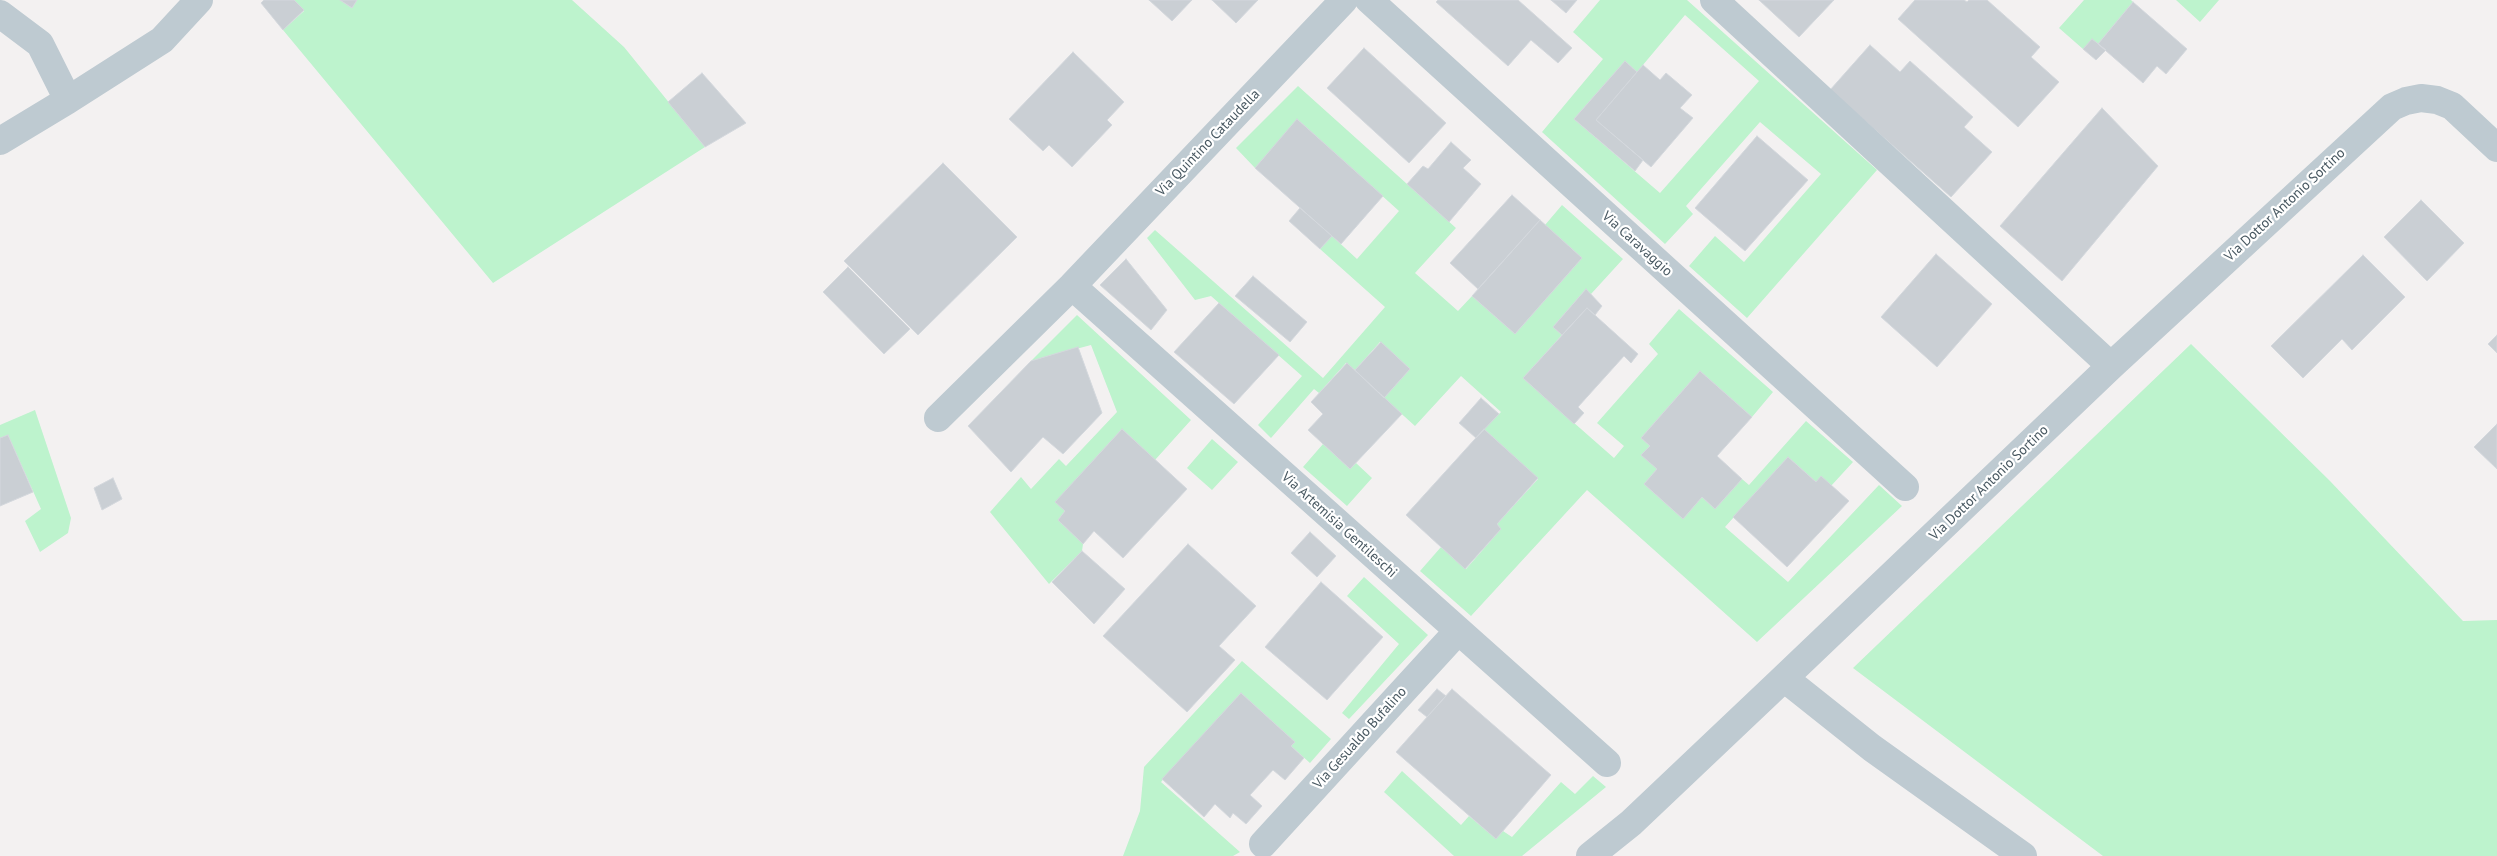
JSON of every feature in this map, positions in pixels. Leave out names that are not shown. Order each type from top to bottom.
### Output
[{"type":"street","points":[[0,141],[162,40],[199,0]]},
{"type":"street","name":"Via Quintino Cataudella","points":[[938,418],[1072,286],[1344,0]]},
{"type":"street","name":"Via Caravaggio","points":[[1369,0],[1905,487]]},
{"type":"street","points":[[1714,0],[2111,366]]},
{"type":"street","points":[[0,14],[40,44],[68,100]]},
{"type":"street","name":"Via Dottor Antonio Sortino","points":[[1590,856],[1631,822],[2111,366],[2392,107],[2406,101],[2421,98],[2437,100],[2452,106],[2497,148]]},
{"type":"street","name":"Via Artemisia Gentileschi","points":[[1072,286],[1607,763]]},
{"type":"street","name":"Via Gesualdo Bufalino","points":[[1263,844],[1458,631]]},
{"type":"street","points":[[1784,678],[1872,748],[2023,856]]},
{"type":"green space","points":[[294,0],[340,0],[352,8],[357,0],[572,0],[624,47],[705,147],[493,283],[283,30],[304,11]]},
{"type":"green space","points":[[1600,0],[1687,0],[1877,170],[1747,318],[1689,266],[1715,236],[1744,262],[1821,174],[1760,122],[1686,206],[1693,214],[1665,244],[1542,132],[1603,59],[1573,32]],"holes":[[[1685,15],[1759,81],[1660,193],[1574,119],[1625,61],[1637,72]]]},
{"type":"green space","points":[[2084,0],[2131,0],[2133,2],[2098,44],[2092,40],[2083,49],[2059,28]]},
{"type":"green space","points":[[2176,0],[2219,0],[2200,22]]},
{"type":"green space","points":[[1298,86],[1456,228],[1415,273],[1458,311],[1472,296],[1515,334],[1582,258],[1545,225],[1562,205],[1623,259],[1591,294],[1585,290],[1553,327],[1562,335],[1523,378],[1614,458],[1624,446],[1597,423],[1658,354],[1649,344],[1679,309],[1773,392],[1752,417],[1700,371],[1641,438],[1650,446],[1642,455],[1657,469],[1644,484],[1683,519],[1702,497],[1715,509],[1742,479],[1749,485],[1806,421],[1853,462],[1831,486],[1816,482],[1788,457],[1725,527],[1788,582],[1879,485],[1902,506],[1757,642],[1587,490],[1471,616],[1420,571],[1441,547],[1466,569],[1501,529],[1497,524],[1538,479],[1484,429],[1501,412],[1461,376],[1415,426],[1384,398],[1410,369],[1380,342],[1355,370],[1346,363],[1319,393],[1314,389],[1271,438],[1258,425],[1302,376],[1211,296],[1195,300],[1147,238],[1155,230],[1323,378],[1385,307],[1320,249],[1332,236],[1357,259],[1399,211],[1298,120],[1255,168],[1236,148]]},
{"type":"green space","points":[[1077,315],[1191,420],[1155,460],[1122,429],[1056,502],[1065,511],[1058,520],[1083,544],[1082,551],[1049,584],[990,512],[1021,477],[1031,489],[1059,459],[1066,466],[1117,412],[1091,345],[1031,361]]},
{"type":"green space","points":[[2191,344],[2330,481],[2463,621],[2497,620],[2497,856],[2103,856],[1853,668]]},
{"type":"green space","points":[[35,410],[71,518],[68,533],[40,552],[25,521],[41,509],[8,435],[0,438],[0,425]]},
{"type":"green space","points":[[1212,439],[1238,462],[1212,490],[1187,468]]},
{"type":"green space","points":[[1323,444],[1350,469],[1356,463],[1372,478],[1347,506],[1303,467]]},
{"type":"green space","points":[[1364,577],[1428,635],[1349,719],[1342,713],[1399,644],[1347,596]]},
{"type":"green space","points":[[1242,661],[1331,739],[1310,763],[1291,746],[1295,742],[1241,693],[1161,782],[1240,852],[1233,856],[1123,856],[1140,811],[1144,767]]},
{"type":"green space","points":[[1402,771],[1461,825],[1469,816],[1496,839],[1503,831],[1512,837],[1561,782],[1575,794],[1593,776],[1606,787],[1522,856],[1454,856],[1384,792]]},
{"type":"building","points":[[264,0],[294,0],[304,10],[283,30],[261,3]]},
{"type":"building","points":[[340,0],[357,0],[352,8]]},
{"type":"building","points":[[1149,0],[1192,0],[1172,21]]},
{"type":"building","points":[[1212,0],[1258,0],[1236,23]]},
{"type":"building","points":[[1438,0],[1518,0],[1572,48],[1558,63],[1531,40],[1508,66],[1436,2]]},
{"type":"building","points":[[1551,0],[1577,0],[1566,13]]},
{"type":"building","points":[[1759,0],[1834,0],[1799,37]]},
{"type":"building","points":[[1915,0],[1964,0],[1967,2],[1969,0],[1987,0],[2040,47],[2031,57],[2059,82],[2018,127],[1898,19]]},
{"type":"building","points":[[2133,2],[2187,49],[2166,74],[2157,66],[2143,83],[2098,44]]},
{"type":"building","points":[[2092,39],[2106,50],[2096,60],[2083,49]]},
{"type":"building","points":[[1870,45],[1900,72],[1910,61],[1973,117],[1964,127],[1992,152],[1951,197],[1830,90]]},
{"type":"building","points":[[1364,48],[1446,123],[1409,163],[1327,88]]},
{"type":"building","points":[[1073,52],[1124,102],[1107,120],[1112,125],[1072,167],[1049,145],[1043,151],[1009,119]]},
{"type":"building","points":[[1625,61],[1637,72],[1596,120],[1643,160],[1635,171],[1574,119]]},
{"type":"building","points":[[1643,65],[1660,80],[1666,73],[1692,95],[1680,108],[1693,118],[1651,167],[1596,120]]},
{"type":"building","points":[[702,73],[746,123],[705,147],[668,102]]},
{"type":"building","points":[[2102,108],[2158,166],[2062,281],[2000,226]]},
{"type":"building","points":[[1297,119],[1383,196],[1341,244],[1255,168]]},
{"type":"building","points":[[1757,136],[1808,180],[1745,251],[1695,208]]},
{"type":"building","points":[[1451,142],[1471,160],[1463,168],[1481,184],[1449,222],[1407,184],[1423,166],[1428,169]]},
{"type":"building","points":[[943,163],[1017,237],[918,335],[844,261]]},
{"type":"building","points":[[1512,195],[1540,220],[1478,289],[1450,263]]},
{"type":"building","points":[[2421,200],[2464,243],[2427,281],[2384,237]]},
{"type":"building","points":[[1300,208],[1332,236],[1320,249],[1289,221]]},
{"type":"building","points":[[1540,220],[1582,258],[1515,334],[1472,296]]},
{"type":"building","points":[[1936,254],[1992,304],[1937,367],[1881,317]]},
{"type":"building","points":[[2363,255],[2405,297],[2352,350],[2342,339],[2303,378],[2271,346]]},
{"type":"building","points":[[1126,259],[1167,310],[1151,330],[1100,285]]},
{"type":"building","points":[[848,267],[910,329],[884,354],[823,292]]},
{"type":"building","points":[[1253,276],[1307,322],[1290,342],[1235,296]]},
{"type":"building","points":[[1586,289],[1602,306],[1595,315],[1587,308],[1562,335],[1553,327]]},
{"type":"building","points":[[1219,303],[1279,355],[1234,404],[1174,352]]},
{"type":"building","points":[[1587,308],[1638,354],[1631,363],[1624,356],[1578,407],[1584,413],[1574,424],[1523,378]]},
{"type":"building","points":[[2497,335],[2497,353],[2488,344]]},
{"type":"building","points":[[1381,342],[1410,369],[1384,398],[1355,370]]},
{"type":"building","points":[[1078,347],[1102,413],[1063,454],[1043,437],[1011,472],[968,426],[1031,361]]},
{"type":"building","points":[[1347,363],[1402,414],[1350,469],[1308,430],[1323,414],[1311,402]]},
{"type":"building","points":[[1700,371],[1752,417],[1717,456],[1742,479],[1715,509],[1702,497],[1683,519],[1644,484],[1657,469],[1641,455],[1650,446],[1641,438]]},
{"type":"building","points":[[1481,398],[1499,414],[1476,438],[1459,423]]},
{"type":"building","points":[[2497,424],[2497,469],[2474,447]]},
{"type":"building","points":[[1122,429],[1187,489],[1123,558],[1094,531],[1083,544],[1058,520],[1065,511],[1055,502]]},
{"type":"building","points":[[1484,429],[1538,478],[1497,524],[1501,529],[1465,569],[1406,515]]},
{"type":"building","points":[[8,435],[33,492],[0,506],[0,438]]},
{"type":"building","points":[[1788,457],[1816,482],[1821,476],[1849,501],[1787,567],[1733,517]]},
{"type":"building","points":[[113,478],[122,499],[102,510],[94,488]]},
{"type":"building","points":[[1310,532],[1336,556],[1317,577],[1291,553]]},
{"type":"building","points":[[1188,544],[1256,606],[1219,646],[1235,660],[1187,712],[1103,636]]},
{"type":"building","points":[[1082,551],[1125,589],[1094,624],[1052,582]]},
{"type":"building","points":[[1321,582],[1383,637],[1327,700],[1265,647]]},
{"type":"building","points":[[1437,689],[1446,696],[1427,717],[1418,710]]},
{"type":"building","points":[[1452,689],[1551,775],[1496,839],[1396,752]]},
{"type":"building","points":[[1241,693],[1295,742],[1291,746],[1304,758],[1285,780],[1273,770],[1250,795],[1262,806],[1246,824],[1233,813],[1230,818],[1215,804],[1204,817],[1162,779]]}]
